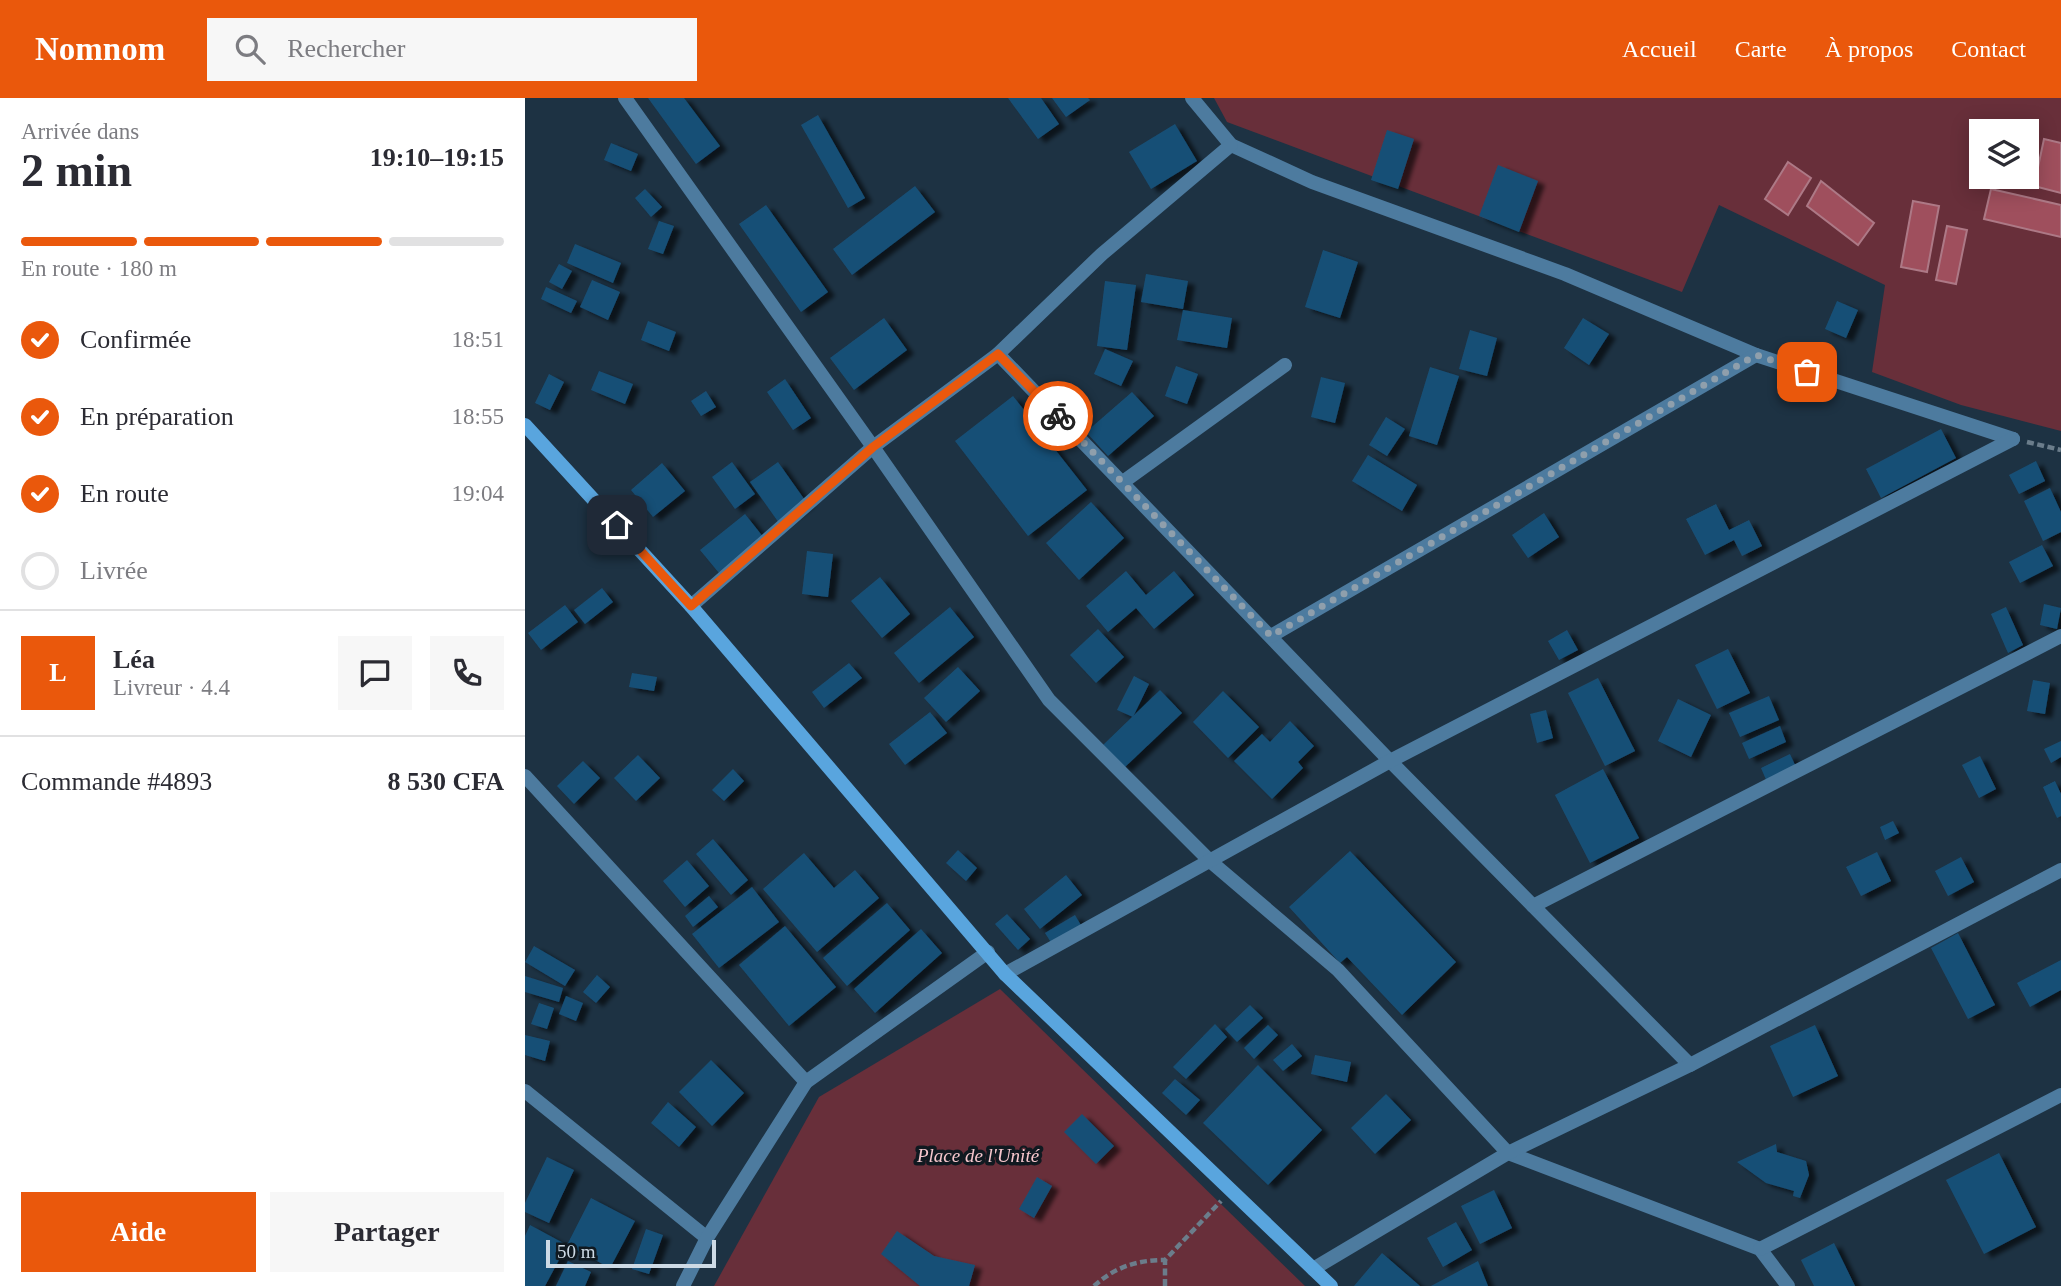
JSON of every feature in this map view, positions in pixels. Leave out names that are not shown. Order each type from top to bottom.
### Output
[{"type":"street","points":[[625,98],[1049,700],[1210,861],[1338,970],[1508,1153],[1760,1250],[1788,1286]]},
{"type":"street","points":[[1192,98],[1231,145],[1312,182],[1565,274],[1756,355],[2013,439]]},
{"type":"street","points":[[691,606],[873,447],[998,354],[1102,254],[1231,145]]},
{"type":"street","points":[[998,354],[1390,761],[1691,1065]]},
{"type":"street","points":[[1271,636],[1756,355]]},
{"type":"street","points":[[1123,482],[1285,365]]},
{"type":"street","points":[[525,425],[691,606],[1005,974],[1331,1286]]},
{"type":"street","points":[[1005,974],[1390,761],[2013,439]]},
{"type":"street","points":[[1533,906],[2061,636]]},
{"type":"street","points":[[525,776],[806,1082]]},
{"type":"street","points":[[1313,1269],[1508,1153],[1691,1065],[2061,870]]},
{"type":"street","points":[[683,1286],[707,1238],[806,1082],[988,953]]},
{"type":"street","points":[[525,1091],[707,1238]]},
{"type":"street","points":[[1760,1250],[2061,1095]]},
{"type":"path","points":[[2013,439],[2061,450]]},
{"type":"path","points":[[1165,1286],[1165,1261],[1231,1190]]},
{"type":"path","points":[[1094,1286],[1124,1266],[1145,1260],[1165,1261]]},
{"type":"green space","points":[[1214,98],[2061,98],[2061,431],[1961,405],[1872,372],[1885,285],[1719,205],[1682,292],[1227,122]]},
{"type":"green space","name":"Place de l'Unité","points":[[1000,989],[1305,1286],[714,1286],[819,1097]]},
{"type":"shaded area","points":[[2044,139],[2061,143],[2061,193],[2039,187],[2039,162]]},
{"type":"shaded area","points":[[1788,162],[1811,178],[1788,215],[1765,199]]},
{"type":"shaded area","points":[[1821,181],[1874,223],[1858,245],[1807,206]]},
{"type":"shaded area","points":[[1991,189],[2061,205],[2061,237],[1984,219]]},
{"type":"shaded area","points":[[1913,201],[1939,206],[1927,272],[1901,267]]},
{"type":"shaded area","points":[[1947,226],[1967,230],[1956,284],[1936,280]]},
{"type":"building","points":[[648,98],[684,98],[720,146],[696,164]]},
{"type":"building","points":[[1008,98],[1041,98],[1059,124],[1038,139]]},
{"type":"building","points":[[1052,98],[1088,98],[1090,100],[1066,117]]},
{"type":"building","points":[[818,115],[865,198],[848,208],[801,125]]},
{"type":"building","points":[[1175,124],[1197,161],[1151,189],[1129,152]]},
{"type":"building","points":[[1387,130],[1414,139],[1398,189],[1371,180]]},
{"type":"building","points":[[611,143],[638,154],[631,171],[604,160]]},
{"type":"building","points":[[1498,165],[1538,181],[1519,232],[1479,216]]},
{"type":"building","points":[[915,186],[935,212],[852,275],[833,249]]},
{"type":"building","points":[[645,189],[662,207],[651,217],[635,198]]},
{"type":"building","points":[[766,205],[828,292],[801,312],[739,224]]},
{"type":"building","points":[[659,221],[674,226],[663,254],[648,249]]},
{"type":"building","points":[[575,244],[621,263],[613,283],[567,263]]},
{"type":"building","points":[[1323,250],[1358,262],[1340,318],[1305,307]]},
{"type":"building","points":[[559,264],[572,271],[562,289],[549,282]]},
{"type":"building","points":[[1146,274],[1188,281],[1183,309],[1141,302]]},
{"type":"building","points":[[592,280],[620,292],[608,320],[580,307]]},
{"type":"building","points":[[1105,281],[1136,285],[1127,350],[1097,346]]},
{"type":"building","points":[[546,287],[577,301],[571,313],[541,299]]},
{"type":"building","points":[[1837,301],[1858,310],[1846,338],[1825,329]]},
{"type":"building","points":[[1183,310],[1232,318],[1227,348],[1177,340]]},
{"type":"building","points":[[884,318],[907,350],[854,390],[830,358]]},
{"type":"building","points":[[1583,318],[1609,334],[1589,365],[1564,348]]},
{"type":"building","points":[[648,321],[676,332],[669,351],[641,340]]},
{"type":"building","points":[[1470,330],[1497,338],[1487,376],[1459,369]]},
{"type":"building","points":[[1105,349],[1133,361],[1121,386],[1094,374]]},
{"type":"building","points":[[1176,366],[1198,374],[1187,404],[1165,396]]},
{"type":"building","points":[[1430,367],[1459,376],[1437,445],[1409,436]]},
{"type":"building","points":[[599,371],[633,384],[625,404],[591,390]]},
{"type":"building","points":[[549,374],[564,382],[550,410],[535,403]]},
{"type":"building","points":[[1321,377],[1345,383],[1335,423],[1311,417]]},
{"type":"building","points":[[785,379],[811,418],[793,430],[767,392]]},
{"type":"building","points":[[706,391],[716,407],[701,416],[691,401]]},
{"type":"building","points":[[1132,392],[1154,416],[1108,456],[1086,432]]},
{"type":"building","points":[[1013,396],[1087,490],[1028,536],[955,441]]},
{"type":"building","points":[[1386,417],[1405,429],[1387,456],[1369,445]]},
{"type":"building","points":[[1941,429],[1956,458],[1881,498],[1866,469]]},
{"type":"building","points":[[1368,455],[1417,485],[1402,511],[1352,481]]},
{"type":"building","points":[[2036,461],[2045,481],[2019,494],[2009,475]]},
{"type":"building","points":[[732,462],[755,494],[735,509],[712,477]]},
{"type":"building","points":[[778,462],[807,503],[779,523],[750,482]]},
{"type":"building","points":[[662,463],[685,491],[653,517],[631,490]]},
{"type":"building","points":[[2050,488],[2061,512],[2061,532],[2043,541],[2024,501]]},
{"type":"building","points":[[1091,502],[1124,538],[1079,580],[1046,543]]},
{"type":"building","points":[[1716,504],[1729,530],[1749,520],[1762,546],[1742,556],[1734,540],[1705,555],[1686,519]]},
{"type":"building","points":[[1544,513],[1559,537],[1528,558],[1512,535]]},
{"type":"building","points":[[745,514],[764,538],[719,573],[700,550]]},
{"type":"building","points":[[2042,545],[2053,566],[2020,583],[2009,562]]},
{"type":"building","points":[[807,551],[833,554],[828,597],[802,594]]},
{"type":"building","points":[[1126,571],[1146,595],[1174,571],[1194,595],[1154,629],[1136,608],[1108,632],[1086,606]]},
{"type":"building","points":[[880,577],[910,614],[882,638],[851,601]]},
{"type":"building","points":[[602,588],[613,602],[585,624],[574,610]]},
{"type":"building","points":[[2044,604],[2061,608],[2057,629],[2040,625]]},
{"type":"building","points":[[565,605],[578,622],[541,650],[528,633]]},
{"type":"building","points":[[950,607],[974,637],[919,683],[894,653]]},
{"type":"building","points":[[2006,607],[2023,645],[2008,653],[1991,614]]},
{"type":"building","points":[[1098,629],[1124,657],[1096,683],[1070,655]]},
{"type":"building","points":[[1567,630],[1578,650],[1559,660],[1548,641]]},
{"type":"building","points":[[1728,649],[1750,693],[1717,709],[1695,665]]},
{"type":"building","points":[[849,663],[862,678],[824,708],[812,692]]},
{"type":"building","points":[[958,667],[980,691],[946,722],[924,698]]},
{"type":"building","points":[[632,673],[657,677],[654,691],[629,687]]},
{"type":"building","points":[[1134,676],[1149,684],[1133,717],[1117,710]]},
{"type":"building","points":[[1598,678],[1635,751],[1605,766],[1568,693]]},
{"type":"building","points":[[2033,680],[2050,683],[2045,714],[2027,711]]},
{"type":"building","points":[[1160,690],[1182,713],[1124,768],[1103,745]]},
{"type":"building","points":[[1223,691],[1259,727],[1228,758],[1193,722]]},
{"type":"building","points":[[1769,696],[1779,720],[1740,737],[1729,713]]},
{"type":"building","points":[[1678,699],[1711,715],[1691,757],[1658,741]]},
{"type":"building","points":[[1546,710],[1553,738],[1537,743],[1530,714]]},
{"type":"building","points":[[930,712],[947,733],[905,765],[889,744]]},
{"type":"building","points":[[1290,721],[1314,746],[1298,762],[1303,768],[1272,799],[1234,761],[1262,734],[1270,742]]},
{"type":"building","points":[[1780,726],[1786,742],[1749,759],[1742,743]]},
{"type":"building","points":[[2061,741],[2061,757],[2051,763],[2044,749]]},
{"type":"building","points":[[1790,754],[1796,767],[1767,782],[1761,768]]},
{"type":"building","points":[[638,755],[660,778],[636,801],[614,778]]},
{"type":"building","points":[[1980,756],[1996,789],[1979,798],[1962,765]]},
{"type":"building","points":[[583,761],[600,778],[574,804],[557,786]]},
{"type":"building","points":[[733,769],[744,781],[724,801],[712,790]]},
{"type":"building","points":[[1603,769],[1639,838],[1590,863],[1555,795]]},
{"type":"building","points":[[2055,781],[2061,794],[2061,816],[2057,818],[2043,787]]},
{"type":"building","points":[[1893,821],[1899,833],[1885,840],[1880,827]]},
{"type":"building","points":[[713,839],[748,880],[731,895],[696,854]]},
{"type":"building","points":[[958,850],[977,868],[966,881],[946,863]]},
{"type":"building","points":[[1350,851],[1456,962],[1402,1015],[1347,957],[1340,963],[1289,907]]},
{"type":"building","points":[[1877,852],[1891,881],[1861,896],[1846,867]]},
{"type":"building","points":[[804,853],[834,888],[855,870],[879,898],[817,952],[763,889]]},
{"type":"building","points":[[1961,857],[1974,882],[1948,896],[1935,871]]},
{"type":"building","points":[[687,860],[709,886],[685,907],[663,881]]},
{"type":"building","points":[[1066,875],[1082,895],[1040,929],[1024,909]]},
{"type":"building","points":[[752,887],[779,922],[719,968],[692,934]]},
{"type":"building","points":[[709,896],[718,907],[693,927],[685,916]]},
{"type":"building","points":[[887,903],[910,930],[847,986],[823,958]]},
{"type":"building","points":[[1007,914],[1030,939],[1018,950],[995,924]]},
{"type":"building","points":[[1075,915],[1082,927],[1052,944],[1045,933]]},
{"type":"building","points":[[785,926],[836,987],[789,1026],[739,965]]},
{"type":"building","points":[[921,929],[942,953],[875,1013],[854,989]]},
{"type":"building","points":[[1958,933],[1995,1005],[1968,1019],[1931,948]]},
{"type":"building","points":[[534,946],[575,970],[565,986],[525,962]]},
{"type":"building","points":[[2061,960],[2061,990],[2030,1007],[2017,983]]},
{"type":"building","points":[[597,975],[610,987],[596,1003],[583,992]]},
{"type":"building","points":[[525,976],[563,988],[559,1002],[525,992]]},
{"type":"building","points":[[566,996],[583,1003],[576,1021],[559,1014]]},
{"type":"building","points":[[539,1003],[554,1008],[547,1029],[531,1024]]},
{"type":"building","points":[[1250,1005],[1263,1018],[1237,1042],[1225,1029]]},
{"type":"building","points":[[1215,1024],[1227,1037],[1186,1079],[1173,1067]]},
{"type":"building","points":[[1268,1025],[1278,1035],[1254,1059],[1244,1048]]},
{"type":"building","points":[[1815,1025],[1838,1076],[1793,1097],[1770,1046]]},
{"type":"building","points":[[525,1035],[550,1041],[545,1061],[525,1055]]},
{"type":"building","points":[[1292,1044],[1302,1056],[1283,1071],[1273,1060]]},
{"type":"building","points":[[1315,1055],[1351,1062],[1347,1082],[1311,1074]]},
{"type":"building","points":[[711,1060],[744,1093],[712,1126],[679,1092]]},
{"type":"building","points":[[1258,1065],[1322,1130],[1268,1185],[1203,1123]]},
{"type":"building","points":[[1175,1079],[1200,1100],[1186,1115],[1162,1093]]},
{"type":"building","points":[[1386,1094],[1411,1120],[1375,1154],[1351,1128]]},
{"type":"building","points":[[668,1102],[696,1127],[679,1147],[651,1123]]},
{"type":"building","points":[[1082,1114],[1114,1146],[1096,1164],[1064,1132]]},
{"type":"building","points":[[1776,1144],[1777,1152],[1806,1161],[1809,1175],[1800,1198],[1793,1196],[1794,1191],[1766,1183],[1737,1162]]},
{"type":"building","points":[[1999,1153],[2036,1227],[1984,1254],[1946,1180]]},
{"type":"building","points":[[547,1157],[574,1170],[549,1223],[525,1212],[525,1203]]},
{"type":"building","points":[[1037,1177],[1052,1186],[1034,1218],[1019,1209]]},
{"type":"building","points":[[1494,1190],[1512,1228],[1480,1244],[1461,1206]]},
{"type":"building","points":[[591,1198],[635,1221],[610,1268],[567,1245]]},
{"type":"building","points":[[1456,1222],[1472,1250],[1443,1267],[1427,1238]]},
{"type":"building","points":[[530,1225],[567,1245],[545,1286],[525,1286],[525,1236]]},
{"type":"building","points":[[646,1229],[663,1235],[649,1274],[632,1269]]},
{"type":"building","points":[[897,1231],[934,1256],[975,1265],[969,1286],[920,1286],[881,1254]]},
{"type":"building","points":[[1834,1243],[1855,1286],[1814,1286],[1801,1260]]},
{"type":"building","points":[[1382,1253],[1420,1286],[1354,1286]]},
{"type":"building","points":[[568,1261],[591,1272],[585,1286],[556,1286]]},
{"type":"building","points":[[1478,1261],[1488,1286],[1431,1286]]},
{"type":"way so far","points":[[1058,416],[1271,636],[1756,355],[1807,372]]},
{"type":"route","points":[[617,525],[691,606],[873,447],[998,354],[1058,416]]}]
